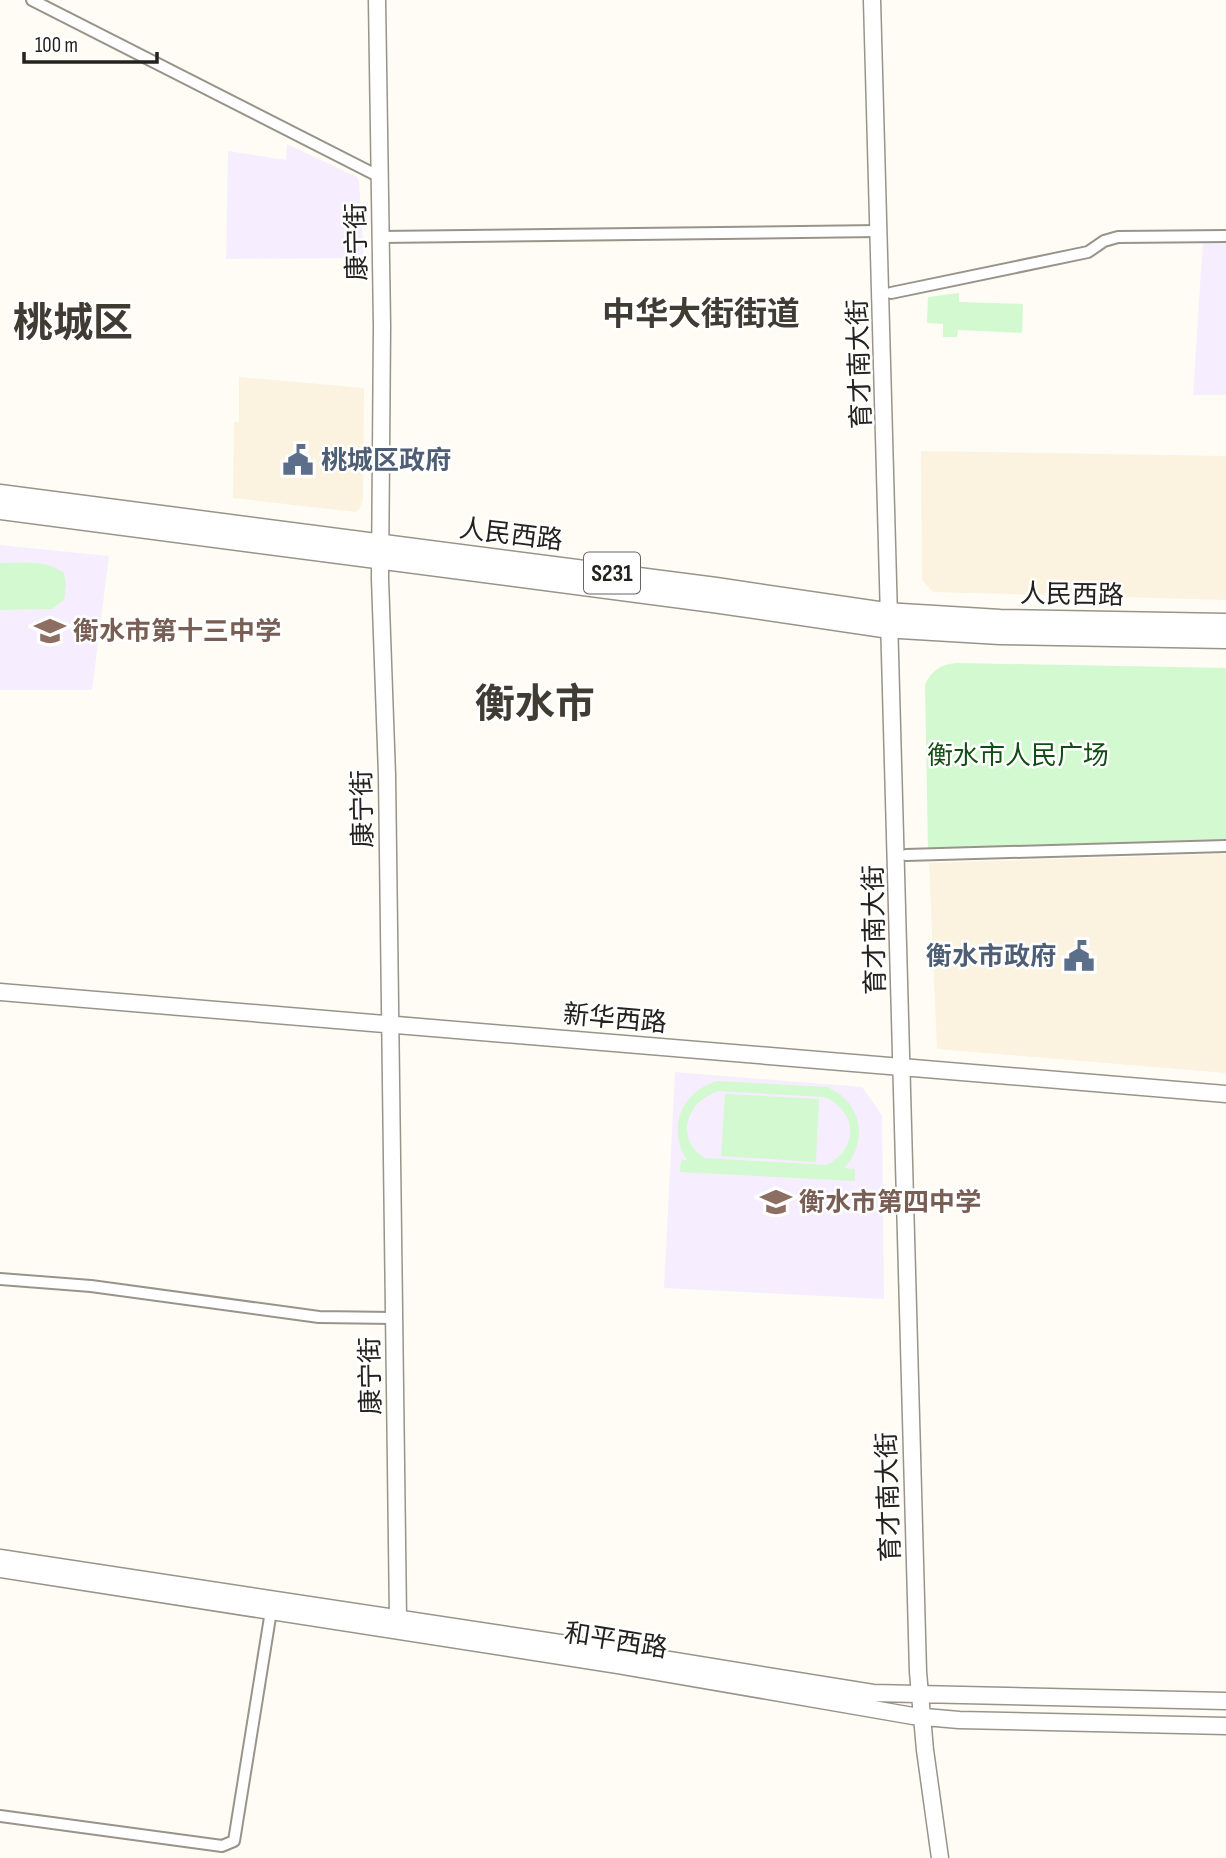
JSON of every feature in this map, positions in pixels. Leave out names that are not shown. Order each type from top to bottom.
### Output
[{"type":"main road","name":"康宁街","points":[[377,0],[381,551],[398,1618]]},
{"type":"main road","name":"育才南大街","points":[[872,0],[879,231],[906,855],[907,1067]]},
{"type":"main road","name":"育才南大街","points":[[882,0],[891,293],[895,621],[925,1694],[940,1858]]},
{"type":"main road","name":"人民西路","points":[[0,494],[713,603],[895,621],[1000,635],[1226,639]]},
{"type":"main road","name":"人民西路","points":[[0,510],[381,551]]},
{"type":"main road","name":"人民西路","points":[[895,621],[1000,619],[1226,623]]},
{"type":"main road","name":"新华西路","points":[[0,992],[1226,1094]]},
{"type":"main road","name":"和平西路","points":[[0,1558],[873,1693],[1226,1702]]},
{"type":"main road","name":"和平西路","points":[[0,1569],[618,1665],[875,1711],[926,1717],[1226,1726]]},
{"type":"main road","name":"育才南大街","points":[[926,1717],[949,1858]]},
{"type":"street","points":[[32,0],[380,177]]},
{"type":"street","points":[[380,237],[879,231]]},
{"type":"street","points":[[891,293],[1087,252],[1104,241],[1118,237],[1226,236]]},
{"type":"street","points":[[906,855],[1226,846]]},
{"type":"street","points":[[0,1279],[91,1286],[319,1317],[394,1318]]},
{"type":"street","points":[[0,1816],[222,1846],[234,1841],[271,1611]]},
{"type":"shaded area","points":[[287,144],[357,177],[364,258],[226,259],[228,151],[286,160]]},
{"type":"shaded area","points":[[1203,240],[1226,242],[1226,395],[1193,395]]},
{"type":"shaded area","name":"桃城区政府","points":[[239,377],[364,388],[363,500],[359,510],[356,512],[233,498],[234,422],[239,422]]},
{"type":"shaded area","points":[[921,451],[1226,456],[1226,600],[933,592],[922,580]]},
{"type":"shaded area","name":"衡水市第十三中学","points":[[0,545],[109,556],[92,690],[0,690]]},
{"type":"shaded area","name":"衡水市政府","points":[[1226,854],[1226,1073],[937,1049],[929,863]]},
{"type":"shaded area","name":"衡水市第四中学","points":[[675,1072],[862,1087],[882,1115],[884,1299],[664,1288]]},
{"type":"green space","points":[[959,293],[959,302],[1023,304],[1022,333],[958,330],[957,337],[943,337],[943,324],[927,323],[928,297]]},
{"type":"green space","points":[[0,563],[34,563],[64,573],[64,600],[52,609],[0,610]]},
{"type":"green space","name":"衡水市人民广场","points":[[956,663],[1226,668],[1226,840],[928,850],[925,685],[937,669]]},
{"type":"green space","points":[[718,1081],[827,1087],[839,1093],[854,1111],[858,1122],[857,1146],[844,1168],[855,1169],[855,1181],[680,1172],[681,1160],[687,1160],[678,1136],[681,1112],[695,1093]],"holes":[[[719,1091],[824,1097],[843,1111],[850,1130],[844,1150],[826,1165],[705,1158],[689,1141],[687,1131],[692,1111],[708,1096]]]},
{"type":"green space","points":[[725,1094],[819,1099],[816,1162],[721,1156]]},
{"type":"place","name":"桃城区政府","points":[[298,460]]},
{"type":"place","name":"衡水市第十三中学","points":[[50,631]]},
{"type":"place","name":"衡水市政府","points":[[1079,956]]},
{"type":"place","name":"衡水市第四中学","points":[[776,1202]]},
{"type":"district","name":"中华大街街道","points":[[701,313]]},
{"type":"district","name":"桃城区","points":[[73,322]]},
{"type":"district","name":"衡水市","points":[[535,703]]}]
